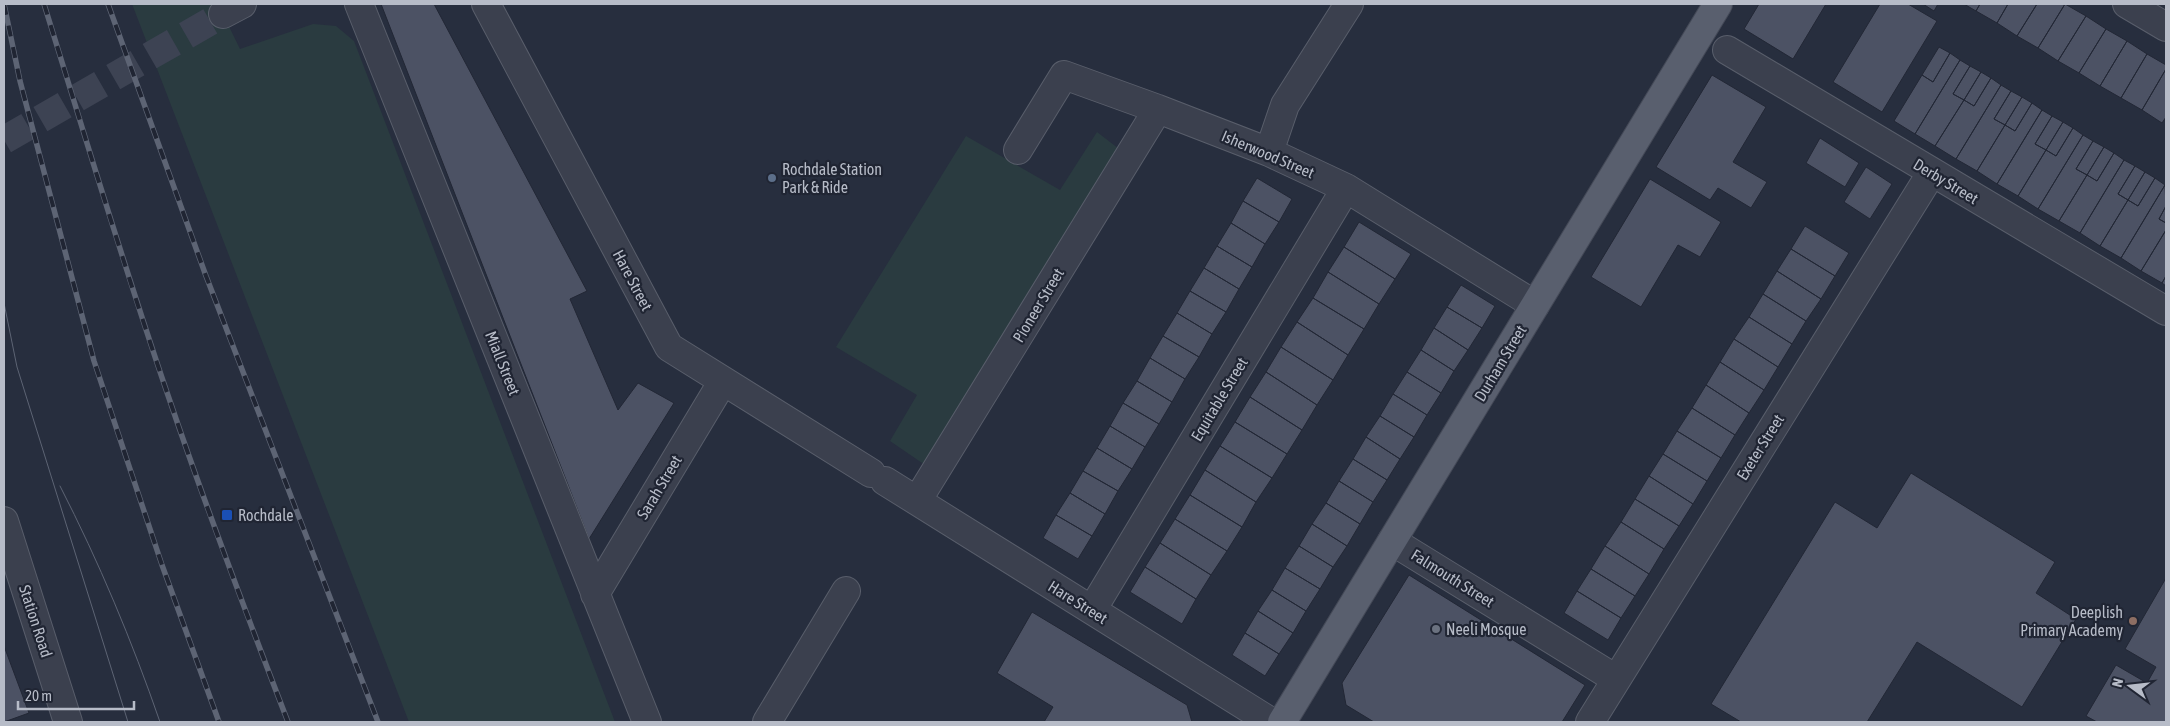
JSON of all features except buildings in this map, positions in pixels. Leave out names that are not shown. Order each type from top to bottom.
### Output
[{"type":"main road","name":"Durham Street","points":[[1282,722],[1718,4]]},
{"type":"street","name":"Miall Street","points":[[359,4],[646,722]]},
{"type":"street","name":"Hare Street","points":[[486,4],[669,347],[1271,722]]},
{"type":"street","points":[[1269,152],[1285,106],[1349,4]]},
{"type":"street","points":[[2127,4],[2166,27]]},
{"type":"street","name":"Derby Street","points":[[1727,50],[2166,310]]},
{"type":"street","name":"Isherwood Street","points":[[1018,150],[1064,75],[1158,108],[1269,152],[1346,188],[1535,305]]},
{"type":"street","name":"Pioneer Street","points":[[917,501],[1158,108]]},
{"type":"street","name":"Exeter Street","points":[[1590,722],[1932,172]]},
{"type":"street","name":"Equitable Street","points":[[1092,610],[1346,188]]},
{"type":"street","name":"Sarah Street","points":[[595,594],[723,380]]},
{"type":"street","name":"Station Road","points":[[4,521],[68,722]]},
{"type":"street","name":"Falmouth Street","points":[[1392,541],[1616,679]]},
{"type":"street","points":[[766,722],[846,591]]},
{"type":"shaded area","points":[[132,4],[218,4],[240,49],[313,24],[336,26],[354,41],[615,722],[409,722]]},
{"type":"shaded area","points":[[1097,132],[1123,152],[928,467],[890,441],[917,395],[836,347],[966,136],[1060,190]]},
{"type":"tunnel","points":[[4,140],[223,14]]},
{"type":"tram line","points":[[4,303],[17,367],[128,722]]},
{"type":"tram line","points":[[60,486],[114,602],[160,722]]},
{"type":"railway","points":[[4,4],[20,81],[94,361],[162,565],[219,722]]},
{"type":"railway","points":[[44,4],[155,357],[214,526],[288,722]]},
{"type":"railway","points":[[108,4],[206,276],[378,722]]},
{"type":"place","name":"Rochdale Station Park & Ride","points":[[772,178]]},
{"type":"place","name":"Rochdale","points":[[227,515]]},
{"type":"place","name":"Deeplish Primary Academy","points":[[2133,621]]},
{"type":"place","name":"Neeli Mosque","points":[[1436,629]]}]
